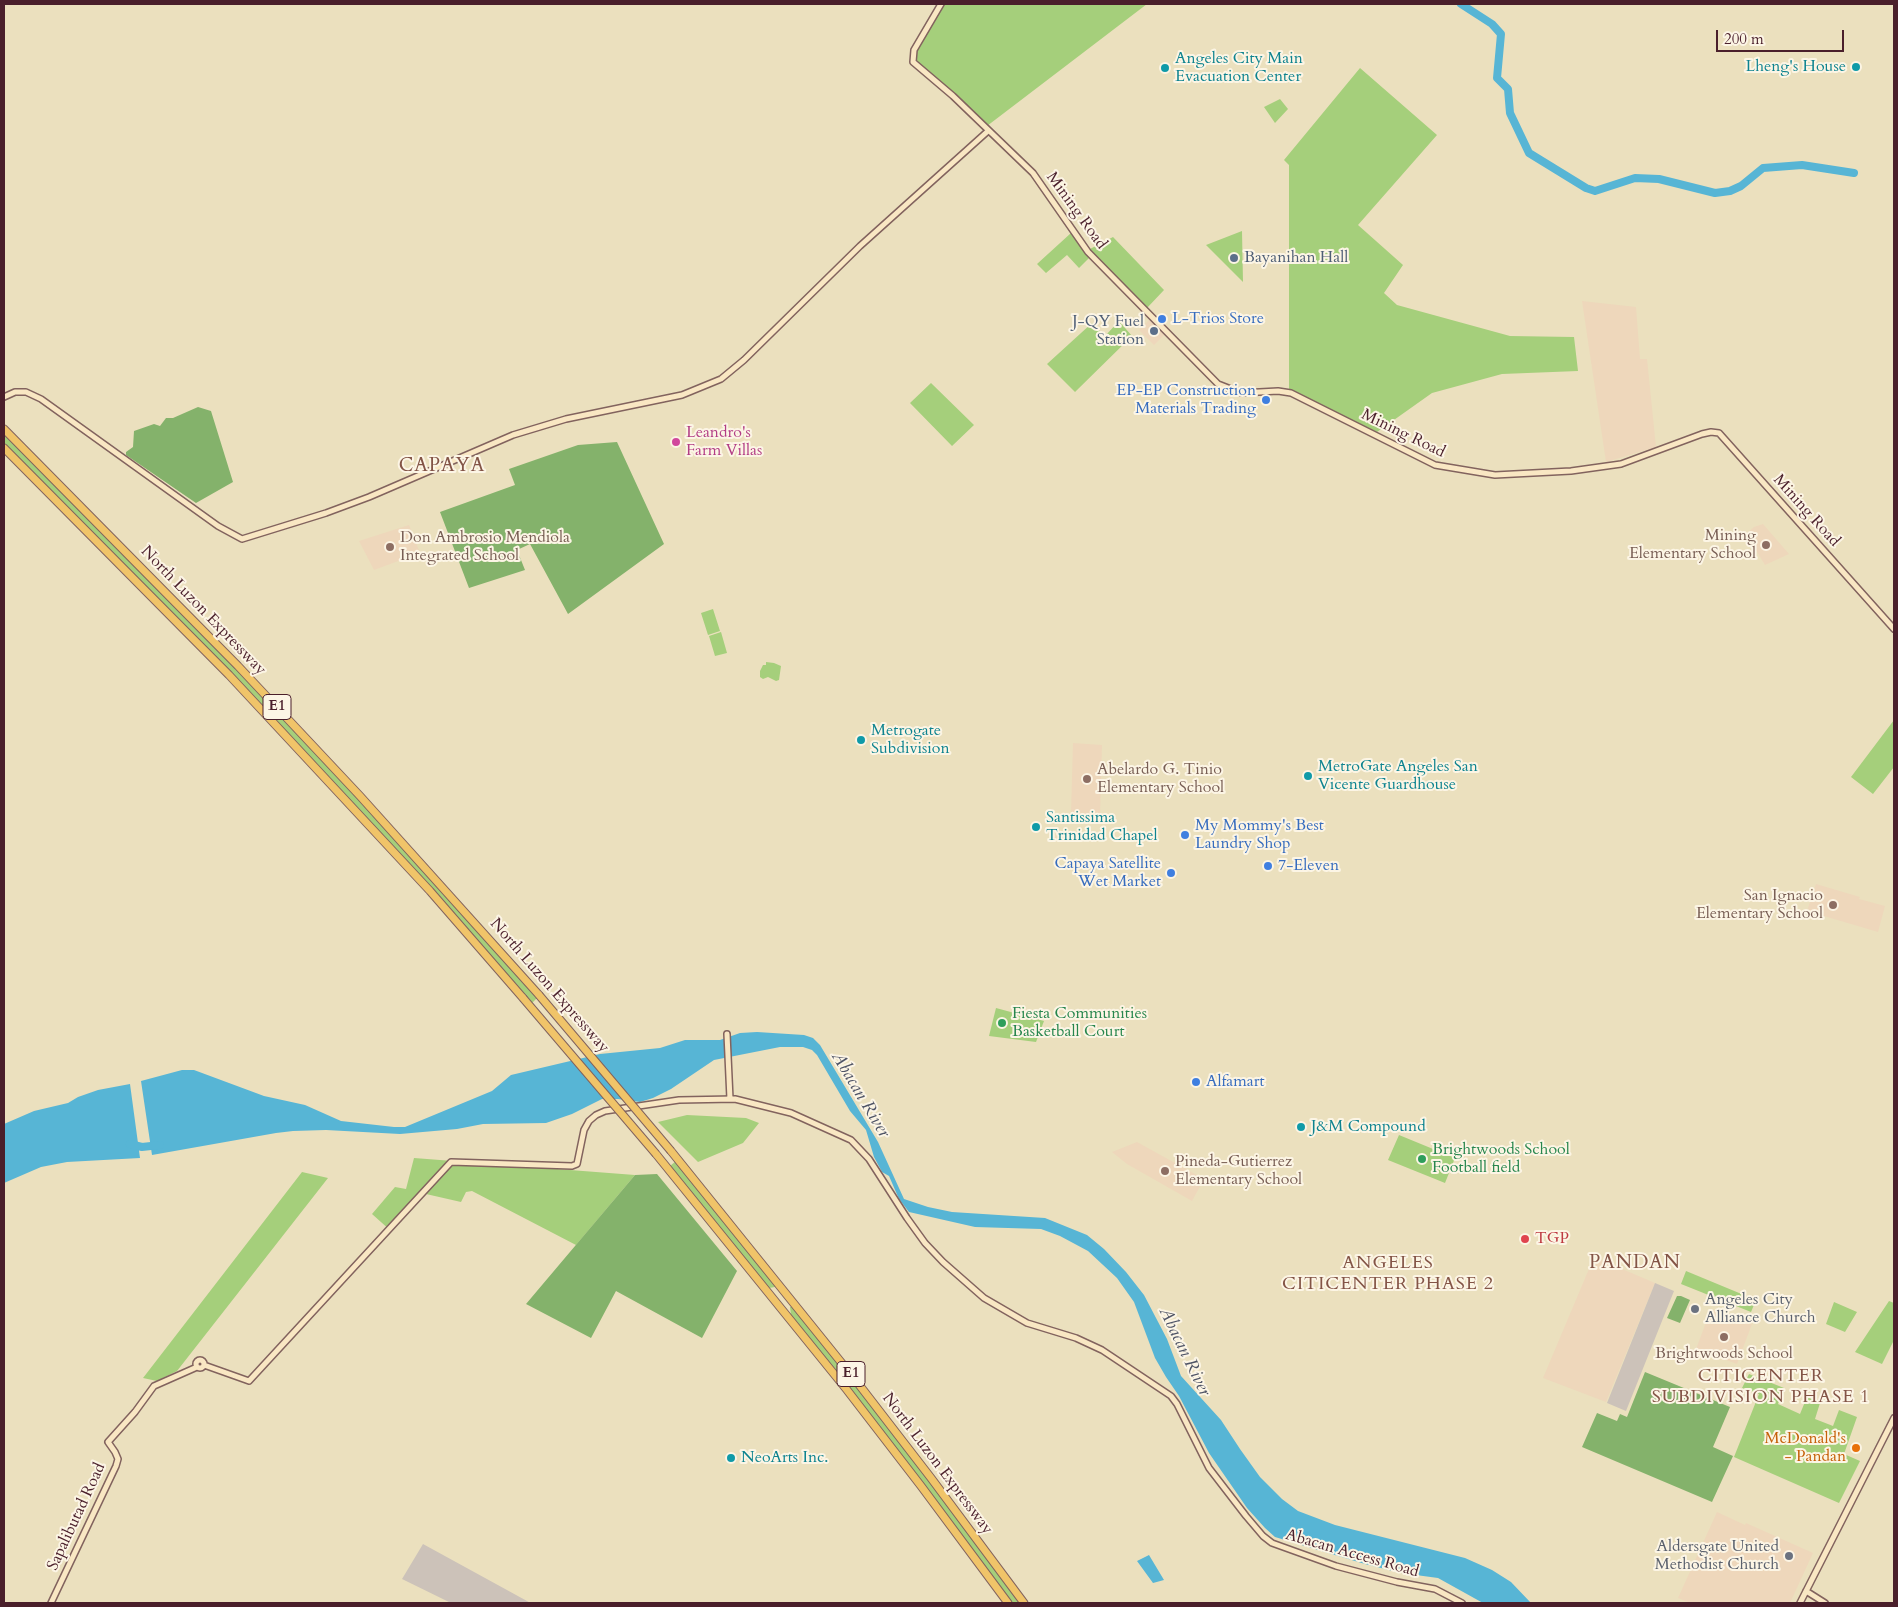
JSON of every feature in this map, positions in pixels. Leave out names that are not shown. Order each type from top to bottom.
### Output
[{"type":"highway","name":"North Luzon Expressway","points":[[4,430],[238,666],[374,810],[539,995],[671,1151],[857,1382],[1024,1603]]},
{"type":"highway","name":"North Luzon Expressway","points":[[4,448],[235,682],[430,891],[656,1154],[847,1390],[1008,1603]]},
{"type":"street","points":[[4,397],[15,392],[26,392],[41,399],[218,526],[242,539],[326,513],[513,435],[566,419],[682,395],[721,379],[744,360],[860,246],[988,131],[953,96],[913,62],[914,50],[942,4]]},
{"type":"street","name":"Mining Road","points":[[988,131],[1033,173],[1088,252],[1164,328],[1209,377],[1225,389],[1247,394],[1278,391],[1291,393],[1435,466],[1495,475],[1580,470],[1621,464],[1702,434],[1719,433],[1894,629]]},
{"type":"street","points":[[727,1035],[730,1096]]},
{"type":"street","name":"Abacan Access Road","points":[[108,1442],[138,1409],[154,1386],[197,1367],[196,1363],[198,1360],[202,1361],[204,1365],[248,1381],[451,1162],[572,1166],[578,1164],[583,1135],[589,1122],[596,1115],[605,1111],[679,1100],[730,1096],[791,1113],[851,1140],[869,1159],[885,1186],[925,1243],[955,1274],[984,1298],[1027,1323],[1076,1338],[1102,1350],[1171,1396],[1177,1404],[1209,1468],[1251,1523],[1272,1544],[1336,1566],[1397,1582],[1435,1589],[1462,1603]]},
{"type":"street","points":[[1800,1603],[1894,1418]]},
{"type":"street","name":"Sapalibutad Road","points":[[51,1603],[116,1466],[118,1459],[108,1442]]},
{"type":"street","points":[[1806,1592],[1825,1603]]},
{"type":"shaded area","points":[[1582,301],[1636,307],[1640,359],[1647,359],[1656,447],[1606,462]]},
{"type":"shaded area","points":[[1150,319],[1165,334],[1154,345],[1139,330]]},
{"type":"shaded area","name":"Mining Elementary School","points":[[1763,524],[1789,554],[1765,565],[1746,534],[1754,527]]},
{"type":"shaded area","name":"Don Ambrosio Mendiola Integrated School","points":[[409,525],[420,553],[374,570],[359,541]]},
{"type":"shaded area","name":"Abelardo G. Tinio Elementary School","points":[[1073,743],[1102,745],[1100,818],[1071,813]]},
{"type":"shaded area","name":"San Ignacio Elementary School","points":[[1816,884],[1885,906],[1878,932],[1807,911]]},
{"type":"shaded area","name":"Pineda-Gutierrez Elementary School","points":[[1137,1142],[1204,1179],[1192,1201],[1127,1164],[1112,1152]]},
{"type":"shaded area","points":[[1594,1257],[1655,1283],[1606,1402],[1543,1378]]},
{"type":"shaded area","points":[[1655,1283],[1674,1291],[1626,1411],[1607,1403]]},
{"type":"shaded area","name":"Brightwoods School","points":[[1711,1309],[1752,1324],[1737,1364],[1696,1349]]},
{"type":"shaded area","points":[[1717,1512],[1813,1553],[1790,1603],[1690,1603],[1678,1598]]},
{"type":"shaded area","points":[[423,1544],[530,1603],[451,1603],[402,1579]]},
{"type":"green space","points":[[945,4],[1147,4],[987,126],[917,61],[917,49]]},
{"type":"green space","points":[[1360,68],[1437,135],[1358,225],[1403,265],[1384,293],[1397,305],[1510,336],[1574,337],[1578,371],[1502,374],[1432,393],[1377,432],[1289,391],[1289,165],[1284,160]]},
{"type":"green space","points":[[1280,99],[1288,109],[1275,123],[1264,107]]},
{"type":"green space","points":[[1242,231],[1243,282],[1206,245]]},
{"type":"green space","points":[[1071,233],[1090,257],[1079,268],[1067,255],[1046,273],[1037,264]]},
{"type":"green space","points":[[1113,237],[1164,290],[1147,308],[1088,250]]},
{"type":"green space","points":[[1119,321],[1132,336],[1075,392],[1047,364],[1092,323],[1105,336]]},
{"type":"green space","points":[[931,383],[974,425],[952,446],[910,403]]},
{"type":"green space","points":[[198,407],[211,411],[233,482],[196,503],[126,455],[126,452],[133,447],[134,431],[154,424],[160,426],[166,418],[173,418]]},
{"type":"green space","points":[[4,433],[250,682],[327,763],[537,998],[532,1003],[153,594],[4,444]]},
{"type":"green space","points":[[617,442],[664,544],[568,614],[530,544],[517,550],[525,570],[469,588],[440,512],[515,485],[509,469],[578,445]]},
{"type":"green space","points":[[713,609],[720,631],[708,635],[701,613]]},
{"type":"green space","points":[[721,632],[727,653],[715,656],[709,636]]},
{"type":"green space","points":[[766,662],[781,666],[779,680],[776,681],[768,677],[763,679],[760,677],[760,671],[763,665],[766,665]]},
{"type":"green space","points":[[1894,720],[1894,767],[1873,794],[1851,777]]},
{"type":"green space","points":[[996,1008],[1044,1021],[1036,1042],[989,1036]]},
{"type":"green space","points":[[687,1115],[746,1118],[759,1123],[743,1143],[698,1162],[658,1122]]},
{"type":"green space","name":"Brightwoods School Football field","points":[[1399,1135],[1455,1158],[1445,1183],[1388,1160]]},
{"type":"green space","points":[[414,1158],[635,1175],[576,1245],[472,1191],[466,1192],[461,1202],[426,1194],[391,1231],[372,1214],[395,1187],[406,1189]]},
{"type":"green space","points":[[676,1161],[776,1285],[775,1287],[769,1288],[670,1166]]},
{"type":"green space","points":[[302,1172],[328,1178],[177,1371],[157,1381],[143,1378]]},
{"type":"green space","points":[[657,1174],[737,1271],[702,1338],[616,1291],[591,1338],[526,1304],[635,1175]]},
{"type":"green space","points":[[1686,1271],[1756,1300],[1751,1312],[1681,1284]]},
{"type":"green space","points":[[1677,1296],[1690,1300],[1680,1323],[1667,1318]]},
{"type":"green space","points":[[1889,1301],[1894,1303],[1894,1340],[1882,1364],[1855,1352]]},
{"type":"green space","points":[[1834,1302],[1857,1312],[1845,1332],[1826,1324]]},
{"type":"green space","points":[[790,1307],[794,1307],[869,1400],[1022,1603],[1012,1603],[791,1315]]},
{"type":"green space","points":[[1645,1372],[1730,1407],[1713,1447],[1733,1456],[1712,1502],[1582,1447],[1597,1413],[1617,1421],[1620,1414],[1627,1417]]},
{"type":"green space","points":[[1749,1374],[1784,1388],[1778,1404],[1800,1414],[1807,1397],[1820,1403],[1815,1419],[1833,1426],[1839,1410],[1857,1417],[1844,1454],[1860,1461],[1839,1503],[1734,1457],[1759,1394],[1742,1388]]},
{"type":"water","points":[[757,1032],[804,1035],[813,1038],[820,1045],[878,1142],[904,1199],[952,1212],[1045,1218],[1087,1235],[1104,1249],[1126,1272],[1144,1295],[1167,1339],[1181,1376],[1221,1420],[1260,1477],[1282,1499],[1298,1511],[1335,1525],[1465,1558],[1492,1570],[1511,1582],[1531,1603],[1483,1603],[1438,1578],[1401,1573],[1365,1564],[1275,1537],[1247,1508],[1209,1453],[1179,1396],[1155,1358],[1134,1302],[1117,1278],[1088,1251],[1060,1236],[1041,1229],[975,1227],[909,1212],[899,1199],[889,1176],[882,1172],[874,1157],[866,1130],[850,1111],[817,1055],[812,1050],[803,1047],[780,1047],[714,1060],[671,1089],[653,1098],[640,1102],[602,1099],[572,1114],[546,1123],[483,1124],[457,1129],[400,1134],[326,1130],[293,1131],[152,1155],[141,1081],[182,1070],[194,1070],[264,1096],[305,1105],[341,1121],[405,1127],[492,1091],[511,1075],[600,1054],[660,1048],[685,1040],[720,1040],[740,1033]]},
{"type":"water","points":[[130,1084],[140,1158],[67,1162],[41,1167],[4,1183],[4,1124],[34,1111],[68,1103],[78,1097],[98,1090]]},
{"type":"water","points":[[1149,1555],[1164,1580],[1153,1583],[1137,1561]]},
{"type":"waterway","points":[[1461,4],[1492,24],[1501,34],[1497,78],[1508,89],[1510,113],[1529,153],[1586,188],[1595,191],[1635,178],[1659,179],[1715,193],[1730,191],[1741,186],[1763,168],[1802,165],[1854,173]]},
{"type":"waterway","name":"Abacan River","points":[[130,1144],[142,1147],[160,1145]]},
{"type":"place","name":"Lheng's House","points":[[1856,67]]},
{"type":"place","name":"Angeles City Main Evacuation Center","points":[[1165,68]]},
{"type":"place","name":"Bayanihan Hall","points":[[1234,258]]},
{"type":"place","name":"L-Trios Store","points":[[1162,319]]},
{"type":"place","name":"J-QY Fuel Station","points":[[1154,331]]},
{"type":"place","name":"EP-EP Construction Materials Trading","points":[[1266,400]]},
{"type":"place","name":"Leandro's Farm Villas","points":[[676,442]]},
{"type":"place","name":"Mining Elementary School","points":[[1766,545]]},
{"type":"place","name":"Don Ambrosio Mendiola Integrated School","points":[[390,547]]},
{"type":"place","name":"Metrogate Subdivision","points":[[861,740]]},
{"type":"place","name":"MetroGate Angeles San Vicente Guardhouse","points":[[1308,776]]},
{"type":"place","name":"Abelardo G. Tinio Elementary School","points":[[1087,779]]},
{"type":"place","name":"Santissima Trinidad Chapel","points":[[1036,827]]},
{"type":"place","name":"My Mommy's Best Laundry Shop","points":[[1185,835]]},
{"type":"place","name":"7-Eleven","points":[[1268,866]]},
{"type":"place","name":"Capaya Satellite Wet Market","points":[[1171,873]]},
{"type":"place","name":"San Ignacio Elementary School","points":[[1833,905]]},
{"type":"place","name":"Fiesta Communities Basketball Court","points":[[1002,1023]]},
{"type":"place","name":"Alfamart","points":[[1196,1082]]},
{"type":"place","name":"J&M Compound","points":[[1301,1127]]},
{"type":"place","name":"Brightwoods School Football field","points":[[1422,1159]]},
{"type":"place","name":"Pineda-Gutierrez Elementary School","points":[[1165,1171]]},
{"type":"place","name":"TGP","points":[[1525,1239]]},
{"type":"place","name":"Angeles City Alliance Church","points":[[1695,1309]]},
{"type":"place","name":"Brightwoods School","points":[[1724,1337]]},
{"type":"place","name":"McDonald's - Pandan","points":[[1856,1448]]},
{"type":"place","name":"NeoArts Inc.","points":[[731,1458]]},
{"type":"place","name":"Aldersgate United Methodist Church","points":[[1789,1556]]},
{"type":"district","name":"CAPAYA","points":[[442,467]]},
{"type":"district","name":"PANDAN","points":[[1635,1264]]},
{"type":"district","name":"ANGELES CITICENTER PHASE 2","points":[[1388,1274]]},
{"type":"district","name":"CITICENTER SUBDIVISION PHASE 1","points":[[1761,1387]]}]
